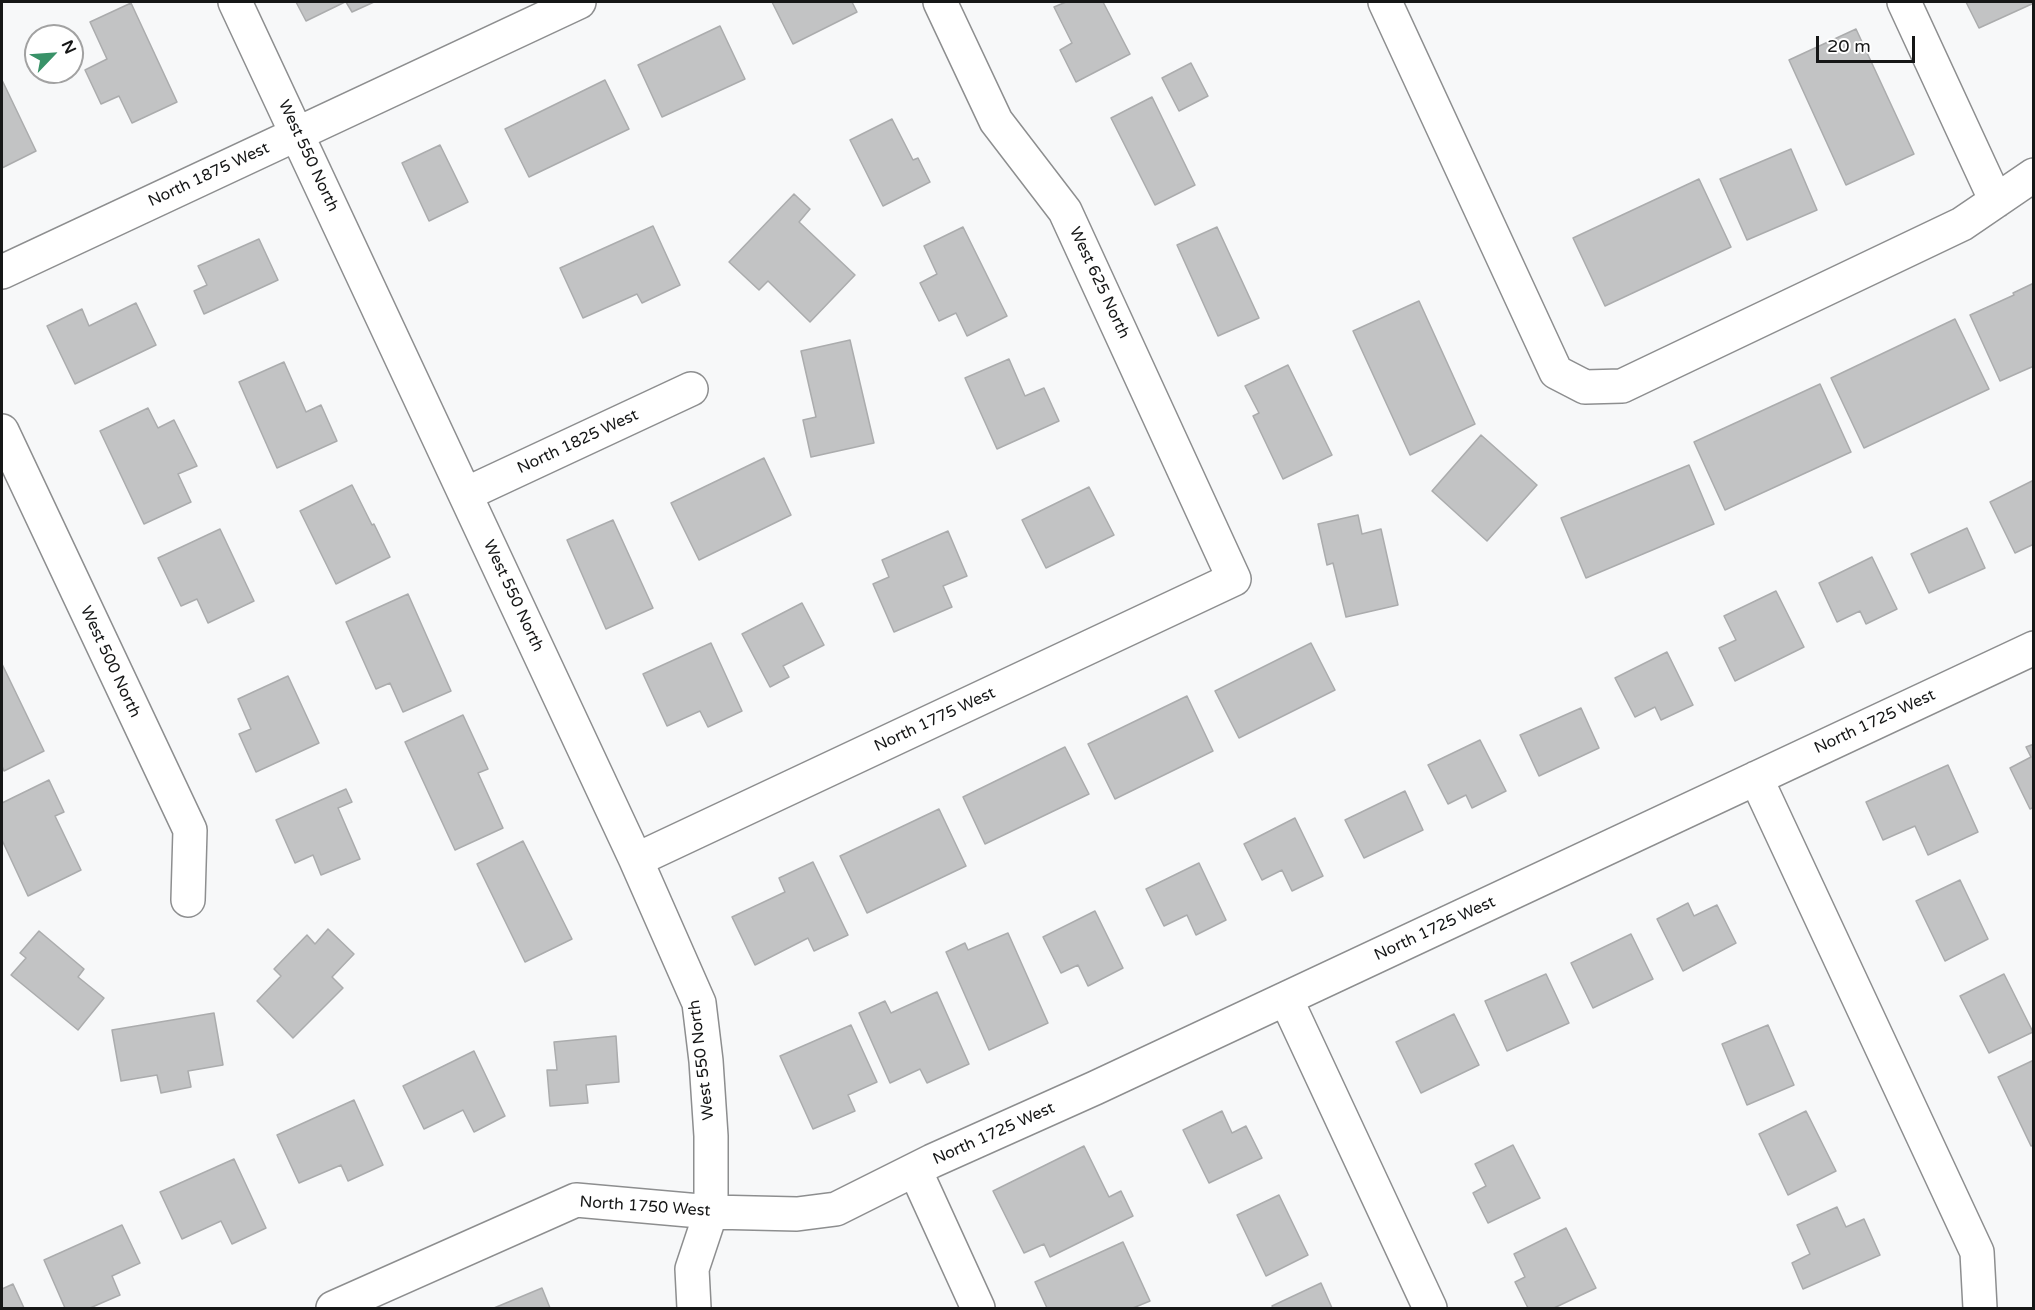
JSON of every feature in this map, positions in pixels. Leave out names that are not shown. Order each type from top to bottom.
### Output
[{"type":"street","name":"West 550 North","points":[[235,2],[636,860],[699,1003],[711,1136],[711,1212],[692,1269],[694,1308]]},
{"type":"street","name":"North 1875 West","points":[[2,272],[579,2]]},
{"type":"street","name":"West 625 North","points":[[940,2],[996,121],[1065,211],[1234,579]]},
{"type":"street","points":[[1385,2],[1556,372],[1586,387],[1622,386],[1962,224],[2034,175]]},
{"type":"street","points":[[1904,2],[1996,201]]},
{"type":"street","name":"North 1825 West","points":[[466,494],[691,389]]},
{"type":"street","name":"West 500 North","points":[[2,431],[190,830],[188,900]]},
{"type":"street","name":"North 1775 West","points":[[636,860],[1234,579]]},
{"type":"street","name":"North 1725 West","points":[[836,1209],[915,1170],[1286,999],[2034,648]]},
{"type":"street","points":[[1756,778],[1977,1252],[1980,1308]]},
{"type":"street","points":[[1286,999],[1430,1308]]},
{"type":"street","points":[[915,1170],[978,1308]]},
{"type":"street","name":"North 1750 West","points":[[333,1308],[576,1200],[711,1212],[797,1214],[836,1209]]},
{"type":"building","points":[[296,2],[345,2],[306,21]]},
{"type":"building","points":[[346,2],[374,2],[352,12]]},
{"type":"building","points":[[772,2],[852,2],[857,12],[793,44]]},
{"type":"building","points":[[1066,2],[1103,2],[1130,54],[1076,82],[1060,50],[1072,43],[1054,7]]},
{"type":"building","points":[[1966,2],[2034,2],[2034,3],[1979,28]]},
{"type":"building","points":[[131,3],[177,102],[132,123],[119,96],[101,104],[85,70],[107,59],[90,22]]},
{"type":"building","points":[[720,26],[745,79],[662,117],[638,65]]},
{"type":"building","points":[[1856,29],[1914,154],[1846,185],[1789,60]]},
{"type":"building","points":[[1191,63],[1208,96],[1179,111],[1162,78]]},
{"type":"building","points":[[2,80],[36,151],[2,168]]},
{"type":"building","points":[[605,80],[629,129],[529,177],[505,129]]},
{"type":"building","points":[[1152,97],[1195,185],[1155,205],[1111,118]]},
{"type":"building","points":[[892,119],[913,160],[918,158],[930,182],[883,206],[850,140]]},
{"type":"building","points":[[440,145],[468,202],[429,221],[402,163]]},
{"type":"building","points":[[1791,149],[1817,210],[1747,240],[1720,179]]},
{"type":"building","points":[[1699,179],[1731,247],[1605,306],[1573,238]]},
{"type":"building","points":[[794,194],[810,209],[799,222],[855,275],[810,322],[768,281],[759,290],[729,262]]},
{"type":"building","points":[[653,226],[680,285],[642,303],[637,294],[583,318],[560,268]]},
{"type":"building","points":[[963,227],[1007,316],[967,336],[956,313],[939,321],[920,283],[937,274],[924,246]]},
{"type":"building","points":[[1217,227],[1259,318],[1218,336],[1177,245]]},
{"type":"building","points":[[259,239],[278,280],[204,314],[194,291],[207,285],[198,266]]},
{"type":"building","points":[[2034,283],[2034,366],[2000,381],[1970,315]]},
{"type":"building","points":[[1419,301],[1475,424],[1410,455],[1353,331]]},
{"type":"building","points":[[136,303],[156,345],[75,384],[47,326],[82,309],[89,326]]},
{"type":"building","points":[[1955,319],[1989,389],[1864,448],[1831,378]]},
{"type":"building","points":[[850,340],[874,443],[811,457],[803,420],[816,417],[801,351]]},
{"type":"building","points":[[1009,359],[1025,396],[1044,388],[1059,421],[997,449],[965,378]]},
{"type":"building","points":[[284,362],[306,412],[321,405],[337,441],[277,468],[239,382]]},
{"type":"building","points":[[1288,365],[1332,455],[1283,479],[1253,416],[1259,413],[1245,386]]},
{"type":"building","points":[[1820,384],[1851,452],[1725,510],[1694,442]]},
{"type":"building","points":[[148,408],[158,428],[174,420],[197,466],[178,474],[191,502],[144,524],[100,431]]},
{"type":"building","points":[[1481,435],[1537,485],[1487,541],[1432,491]]},
{"type":"building","points":[[764,458],[791,515],[699,560],[671,503]]},
{"type":"building","points":[[1689,465],[1714,524],[1586,578],[1561,518]]},
{"type":"building","points":[[2034,480],[2034,544],[2015,553],[1990,502]]},
{"type":"building","points":[[352,485],[390,557],[336,584],[300,511]]},
{"type":"building","points":[[1089,487],[1114,535],[1046,568],[1022,520]]},
{"type":"building","points":[[1358,515],[1362,534],[1381,529],[1398,605],[1346,617],[1333,563],[1327,565],[1318,524]]},
{"type":"building","points":[[613,520],[653,608],[606,629],[567,540]]},
{"type":"building","points":[[1967,528],[1985,568],[1929,593],[1911,554]]},
{"type":"building","points":[[220,529],[254,601],[208,623],[197,599],[181,606],[158,558]]},
{"type":"building","points":[[948,531],[967,576],[943,586],[952,607],[894,632],[873,584],[889,577],[882,560]]},
{"type":"building","points":[[1872,557],[1897,609],[1866,624],[1860,611],[1837,622],[1819,583]]},
{"type":"building","points":[[1776,591],[1804,647],[1735,681],[1719,648],[1736,640],[1724,616]]},
{"type":"building","points":[[408,594],[451,691],[403,712],[390,683],[376,689],[346,622]]},
{"type":"building","points":[[802,603],[824,645],[783,666],[789,677],[770,687],[742,634]]},
{"type":"building","points":[[711,643],[742,711],[708,727],[700,711],[667,726],[643,674]]},
{"type":"building","points":[[1311,643],[1335,690],[1239,738],[1215,691]]},
{"type":"building","points":[[1667,652],[1693,705],[1661,720],[1655,707],[1635,717],[1615,678]]},
{"type":"building","points":[[2,664],[44,751],[4,771],[2,766]]},
{"type":"building","points":[[288,676],[319,743],[256,772],[239,734],[251,729],[238,699]]},
{"type":"building","points":[[1187,696],[1213,751],[1115,799],[1088,744]]},
{"type":"building","points":[[1581,708],[1599,748],[1539,776],[1520,735]]},
{"type":"building","points":[[463,715],[488,769],[478,773],[503,828],[455,850],[405,742]]},
{"type":"building","points":[[1480,740],[1506,791],[1472,808],[1466,795],[1448,804],[1428,765]]},
{"type":"building","points":[[2034,744],[2034,807],[2030,809],[2010,768],[2031,757],[2026,747]]},
{"type":"building","points":[[1065,747],[1089,794],[985,844],[963,797]]},
{"type":"building","points":[[1948,765],[1978,832],[1928,855],[1915,826],[1883,840],[1866,802]]},
{"type":"building","points":[[49,780],[64,812],[55,816],[81,870],[28,896],[2,840],[2,803]]},
{"type":"building","points":[[346,789],[352,802],[338,808],[360,859],[321,875],[313,855],[295,863],[276,820]]},
{"type":"building","points":[[1405,791],[1423,830],[1364,858],[1345,820]]},
{"type":"building","points":[[939,809],[966,866],[867,913],[840,856]]},
{"type":"building","points":[[1295,818],[1323,876],[1292,891],[1282,870],[1262,880],[1244,844]]},
{"type":"building","points":[[523,841],[572,939],[525,962],[477,864]]},
{"type":"building","points":[[813,862],[848,935],[814,951],[808,938],[755,965],[732,917],[785,892],[779,878]]},
{"type":"building","points":[[1199,863],[1226,920],[1196,935],[1187,915],[1164,926],[1146,889]]},
{"type":"building","points":[[1960,880],[1988,939],[1945,961],[1916,901]]},
{"type":"building","points":[[1688,903],[1694,916],[1717,905],[1736,943],[1683,971],[1657,919]]},
{"type":"building","points":[[1095,911],[1123,968],[1088,986],[1078,965],[1061,973],[1043,937]]},
{"type":"building","points":[[328,929],[354,954],[332,977],[343,988],[293,1038],[257,1001],[281,976],[274,969],[307,935],[315,944]]},
{"type":"building","points":[[39,931],[84,969],[78,977],[104,998],[78,1030],[11,975],[26,958],[20,953]]},
{"type":"building","points":[[1008,933],[1048,1023],[989,1050],[946,952],[965,943],[968,950]]},
{"type":"building","points":[[1631,934],[1653,979],[1593,1008],[1571,963]]},
{"type":"building","points":[[1546,974],[1569,1023],[1507,1051],[1485,1001]]},
{"type":"building","points":[[2004,974],[2033,1032],[1989,1053],[1960,996]]},
{"type":"building","points":[[937,992],[969,1064],[927,1083],[920,1069],[890,1083],[859,1013],[885,1001],[891,1013]]},
{"type":"building","points":[[214,1013],[223,1065],[188,1071],[191,1087],[161,1093],[157,1075],[121,1081],[112,1030]]},
{"type":"building","points":[[1454,1014],[1479,1065],[1421,1093],[1396,1042]]},
{"type":"building","points":[[851,1025],[877,1082],[848,1095],[855,1111],[813,1129],[780,1056]]},
{"type":"building","points":[[1768,1025],[1794,1085],[1747,1105],[1722,1044]]},
{"type":"building","points":[[616,1036],[619,1082],[586,1085],[588,1103],[550,1106],[547,1070],[557,1070],[554,1042]]},
{"type":"building","points":[[474,1051],[505,1116],[474,1132],[463,1110],[424,1129],[403,1086]]},
{"type":"building","points":[[2034,1060],[2034,1145],[2031,1146],[1998,1077]]},
{"type":"building","points":[[354,1100],[383,1165],[348,1181],[341,1165],[299,1183],[277,1135]]},
{"type":"building","points":[[1222,1111],[1232,1133],[1246,1126],[1262,1158],[1209,1183],[1183,1130]]},
{"type":"building","points":[[1806,1111],[1836,1171],[1788,1195],[1759,1134]]},
{"type":"building","points":[[1513,1145],[1540,1198],[1488,1223],[1473,1193],[1486,1186],[1475,1164]]},
{"type":"building","points":[[1084,1146],[1109,1197],[1121,1191],[1133,1216],[1050,1257],[1044,1244],[1024,1253],[993,1191]]},
{"type":"building","points":[[234,1159],[266,1228],[232,1244],[221,1221],[182,1239],[160,1192]]},
{"type":"building","points":[[1279,1195],[1308,1255],[1266,1276],[1237,1215]]},
{"type":"building","points":[[1837,1207],[1846,1227],[1864,1219],[1880,1255],[1803,1289],[1792,1263],[1810,1254],[1797,1225]]},
{"type":"building","points":[[122,1225],[140,1263],[112,1276],[120,1295],[90,1308],[65,1308],[44,1260]]},
{"type":"building","points":[[1566,1228],[1596,1288],[1554,1308],[1528,1308],[1515,1282],[1525,1277],[1514,1254]]},
{"type":"building","points":[[1123,1242],[1150,1301],[1133,1308],[1047,1308],[1035,1282]]},
{"type":"building","points":[[1321,1283],[1332,1308],[1273,1308],[1272,1306]]},
{"type":"building","points":[[13,1284],[24,1308],[2,1308],[2,1289]]},
{"type":"building","points":[[542,1288],[550,1308],[494,1308]]}]
